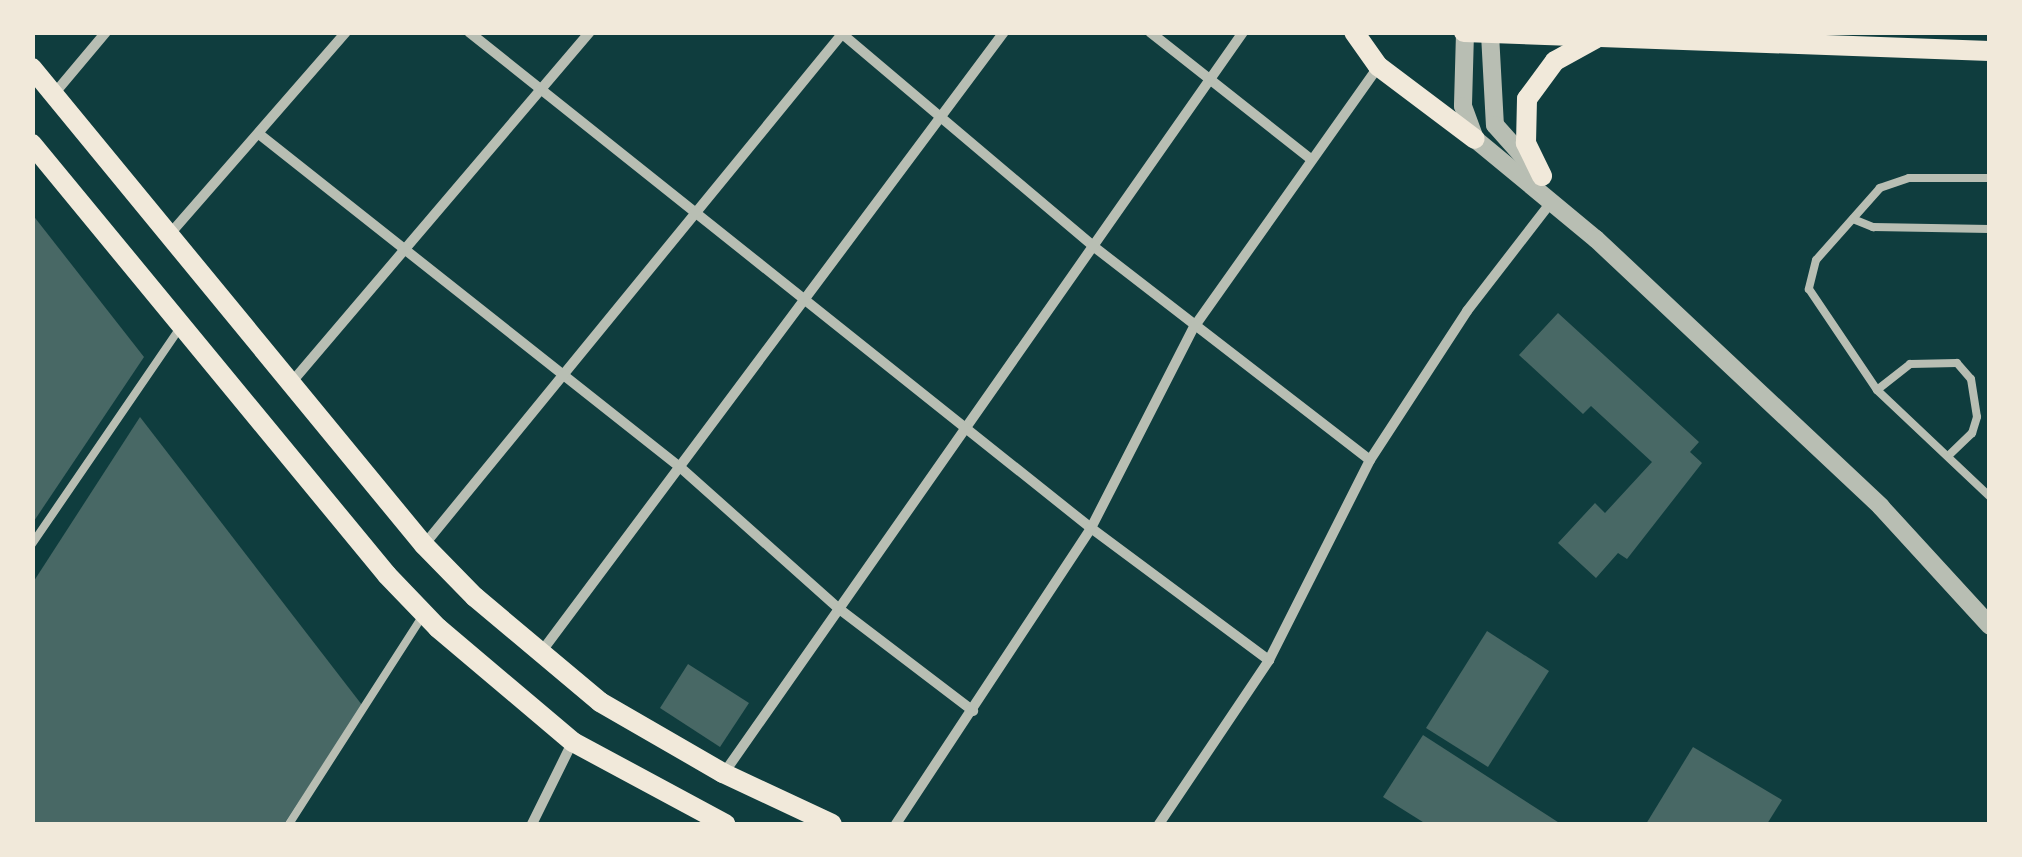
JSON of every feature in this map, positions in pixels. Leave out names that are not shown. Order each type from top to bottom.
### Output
[{"type":"main road","points":[[1354,32],[1378,66],[1475,139]]},
{"type":"main road","points":[[1464,32],[1990,51]]},
{"type":"main road","points":[[1542,176],[1526,143],[1527,98],[1555,61],[1597,38]]},
{"type":"main road","points":[[32,68],[424,544],[538,656],[614,711],[724,773],[832,824]]},
{"type":"main road","points":[[32,144],[180,328],[424,614],[573,742],[725,824]]},
{"type":"street","points":[[54,94],[106,32]]},
{"type":"street","points":[[169,235],[346,32]]},
{"type":"street","points":[[469,32],[1091,528],[1268,660]]},
{"type":"street","points":[[291,383],[590,32]]},
{"type":"street","points":[[538,656],[680,468],[801,296],[1004,32]]},
{"type":"street","points":[[1150,32],[1311,159]]},
{"type":"street","points":[[724,773],[1243,32]]},
{"type":"street","points":[[1464,32],[1462,106],[1475,139],[1552,202],[1880,507],[1990,626]]},
{"type":"street","points":[[424,544],[841,34],[1093,246],[1370,460]]},
{"type":"street","points":[[1490,34],[1495,124],[1542,176],[1552,202]]},
{"type":"street","points":[[896,824],[1091,528],[1194,327],[1378,66]]},
{"type":"street","points":[[259,134],[680,468],[838,608],[972,712]]},
{"type":"street","points":[[1159,824],[1268,660],[1370,460],[1468,311],[1552,202]]},
{"type":"street","points":[[532,824],[573,742]]},
{"type":"lane","points":[[1990,178],[1909,178],[1880,188],[1816,260],[1809,289],[1877,390],[1990,497]]},
{"type":"lane","points":[[1853,219],[1873,227],[1990,228]]},
{"type":"lane","points":[[32,544],[180,328]]},
{"type":"lane","points":[[1877,390],[1910,364],[1956,363],[1971,379],[1977,417],[1972,433],[1948,456]]},
{"type":"lane","points":[[289,824],[424,614]]},
{"type":"building","points":[[32,214],[144,357],[32,524]]},
{"type":"building","points":[[1558,313],[1699,442],[1690,452],[1702,463],[1627,559],[1618,553],[1596,578],[1558,543],[1595,503],[1605,513],[1652,462],[1591,406],[1583,414],[1519,355]]},
{"type":"building","points":[[140,417],[362,705],[284,824],[32,824],[32,584]]},
{"type":"building","points":[[1487,631],[1549,671],[1488,767],[1426,728]]},
{"type":"building","points":[[688,664],[749,703],[720,747],[660,708]]},
{"type":"building","points":[[1423,735],[1561,824],[1426,824],[1383,797]]},
{"type":"building","points":[[1693,747],[1782,800],[1767,824],[1646,824]]}]
